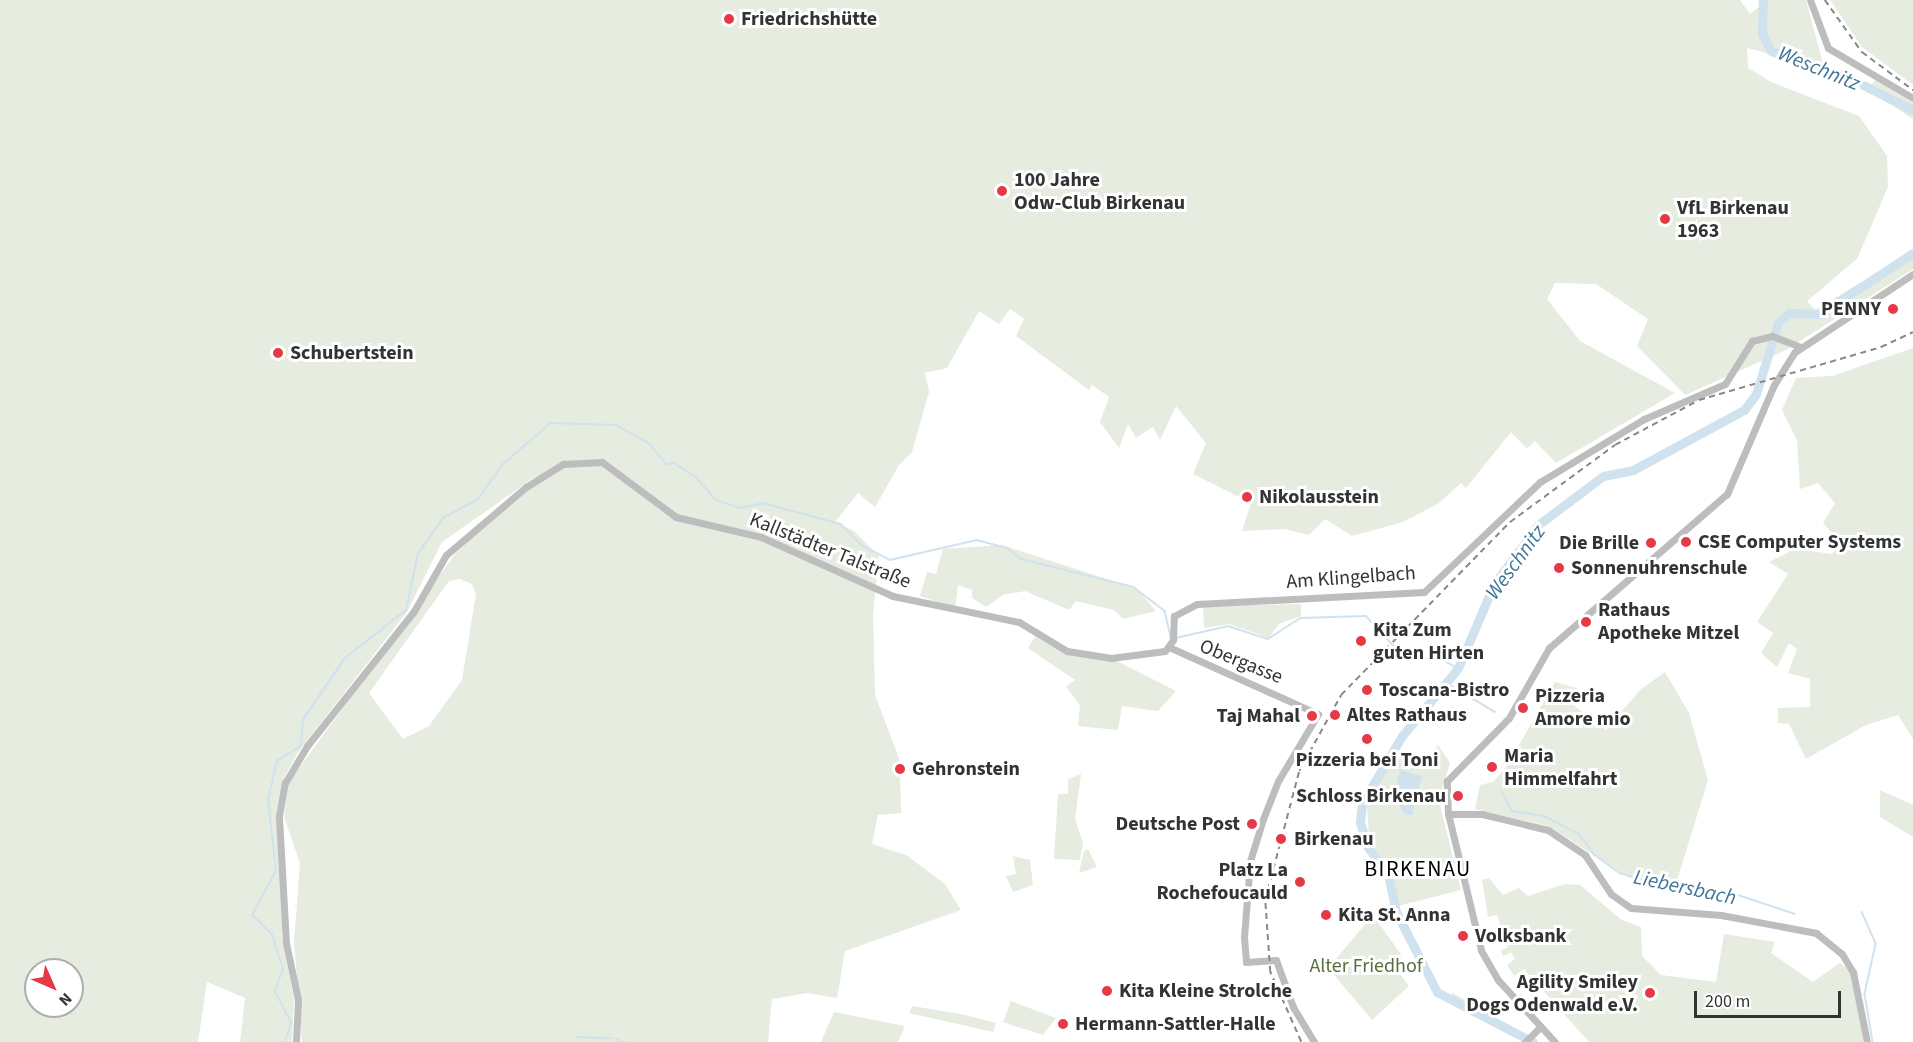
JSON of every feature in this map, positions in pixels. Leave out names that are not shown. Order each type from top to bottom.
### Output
[{"type":"main road","points":[[1810,0],[1828,48],[1913,98]]},
{"type":"main road","points":[[1556,1042],[1498,981],[1481,950],[1448,814],[1445,790],[1451,774],[1509,718],[1549,648],[1727,494],[1774,385],[1797,349],[1913,273]]},
{"type":"main road","name":"Am Klingelbach","points":[[1171,641],[1177,613],[1219,601],[1418,594],[1555,472],[1657,412],[1725,384],[1746,347],[1762,336],[1781,338]]},
{"type":"main road","points":[[1781,338],[1797,349]]},
{"type":"main road","points":[[1781,338],[1797,349]]},
{"type":"main road","name":"Kallstädter Talstraße","points":[[296,1042],[298,1000],[286,943],[280,796],[307,746],[414,611],[446,555],[546,473],[576,461],[610,466],[666,512],[700,525],[761,537],[893,596],[1019,622],[1067,651],[1103,658],[1152,652]]},
{"type":"main road","name":"Obergasse","points":[[1152,652],[1171,641],[1318,715],[1278,781],[1250,861],[1246,962],[1275,960],[1293,1007],[1314,1042]]},
{"type":"main road","points":[[1448,814],[1482,814],[1548,830],[1585,855],[1611,894],[1631,908],[1721,915],[1816,933],[1842,954],[1853,972],[1867,1042]]},
{"type":"main road","points":[[1526,1042],[1540,1027]]},
{"type":"green space","points":[[0,0],[1740,0],[1750,14],[1768,0],[1806,0],[1824,67],[1747,48],[1748,68],[1771,82],[1859,116],[1887,156],[1888,187],[1857,259],[1807,301],[1815,310],[1913,251],[1913,269],[1786,350],[1685,395],[1637,346],[1648,319],[1596,284],[1555,283],[1547,299],[1580,341],[1675,393],[1556,463],[1535,441],[1527,449],[1511,432],[1466,488],[1461,483],[1439,503],[1403,522],[1352,536],[1325,519],[1309,535],[1284,529],[1242,531],[1251,503],[1193,474],[1206,443],[1176,406],[1160,440],[1153,427],[1136,438],[1128,424],[1119,448],[1100,422],[1109,397],[1092,385],[1089,390],[1016,336],[1024,319],[1010,309],[999,324],[979,311],[947,368],[925,373],[929,392],[912,452],[899,465],[875,507],[858,493],[835,522],[854,531],[879,556],[873,615],[875,695],[905,774],[900,777],[901,813],[878,815],[872,844],[906,855],[945,884],[961,910],[845,951],[837,998],[807,993],[772,999],[768,1042],[302,1042],[294,942],[300,863],[284,817],[289,782],[455,554],[536,476],[442,542],[407,612],[299,751],[283,780],[276,816],[286,877],[282,938],[294,999],[292,1042],[240,1042],[245,998],[207,982],[198,1042],[0,1042]],"holes":[[[460,579],[472,584],[476,594],[462,680],[429,726],[403,739],[369,693],[449,581]]]},
{"type":"green space","points":[[1830,0],[1913,0],[1913,85],[1862,47]]},
{"type":"green space","points":[[1875,80],[1913,103],[1913,119],[1867,89]]},
{"type":"green space","points":[[1913,348],[1913,739],[1898,715],[1866,725],[1806,759],[1789,724],[1778,723],[1778,708],[1810,707],[1810,679],[1788,673],[1797,649],[1789,643],[1777,667],[1761,653],[1773,633],[1757,622],[1788,574],[1769,562],[1795,549],[1832,554],[1841,544],[1823,523],[1835,503],[1818,483],[1800,489],[1797,440],[1782,410],[1796,378],[1832,376]]},
{"type":"green space","points":[[1002,545],[1137,589],[1156,611],[1123,619],[1114,610],[1076,601],[1069,610],[1025,591],[1003,595],[986,607],[972,598],[972,590],[958,585],[955,608],[920,596],[927,572],[936,574],[943,549]]},
{"type":"green space","points":[[1301,604],[1301,616],[1279,624],[1269,638],[1229,624],[1204,628],[1203,606]]},
{"type":"green space","points":[[1035,637],[1068,654],[1115,660],[1176,691],[1158,711],[1122,706],[1118,730],[1078,726],[1080,705],[1066,687],[1075,680],[1028,648]]},
{"type":"green space","points":[[1665,672],[1689,713],[1708,780],[1675,887],[1628,877],[1548,826],[1475,809],[1480,785],[1493,782],[1507,766],[1555,682],[1577,688],[1568,701],[1606,730],[1640,690]]},
{"type":"green space","points":[[1438,745],[1450,763],[1439,801],[1461,890],[1398,906],[1391,873],[1369,840],[1367,805],[1393,756],[1401,750],[1429,761]]},
{"type":"green space","points":[[1081,774],[1075,819],[1083,843],[1080,860],[1054,859],[1058,794],[1068,794],[1068,779]]},
{"type":"green space","points":[[1880,790],[1913,805],[1913,837],[1880,817]]},
{"type":"green space","points":[[1088,849],[1097,867],[1079,873],[1084,851]]},
{"type":"green space","points":[[1013,856],[1030,860],[1033,885],[1013,892],[1006,876],[1016,874]]},
{"type":"green space","points":[[1489,878],[1503,895],[1519,888],[1528,896],[1565,884],[1580,885],[1622,920],[1641,927],[1642,956],[1661,975],[1716,982],[1724,934],[1775,942],[1771,953],[1813,982],[1840,963],[1850,970],[1864,1042],[1589,1042],[1524,969],[1514,976],[1507,965],[1515,959],[1511,952],[1503,956],[1501,951],[1508,947],[1497,915],[1488,917],[1482,880]]},
{"type":"green space","name":"Alter Friedhof","points":[[1373,915],[1402,956],[1394,966],[1409,986],[1372,1020],[1328,968]]},
{"type":"green space","points":[[1453,993],[1510,1026],[1518,1037],[1463,1011],[1447,999]]},
{"type":"green space","points":[[1011,1001],[1056,1018],[1043,1035],[1003,1022]]},
{"type":"green space","points":[[912,1006],[961,1014],[996,1023],[993,1032],[909,1013]]},
{"type":"green space","points":[[834,1012],[905,1026],[898,1042],[821,1042]]},
{"type":"water","points":[[1400,770],[1422,776],[1412,815],[1405,815],[1394,797]]},
{"type":"waterway","name":"Weschnitz","points":[[1763,0],[1762,34],[1771,51],[1847,77],[1913,110]]},
{"type":"waterway","name":"Weschnitz","points":[[1533,1042],[1437,992],[1396,912],[1388,874],[1368,847],[1360,822],[1362,803],[1402,736],[1458,668],[1494,584],[1538,525],[1603,476],[1633,470],[1744,410],[1756,394],[1778,323],[1789,313],[1820,314],[1913,253]]},
{"type":"waterway","points":[[285,1042],[291,1023],[275,991],[283,969],[272,935],[252,915],[276,871],[268,800],[277,761],[301,746],[303,720],[345,658],[406,610],[418,554],[443,518],[478,499],[503,464],[551,423],[616,425],[650,444],[666,464],[674,463],[697,478],[716,500],[740,508],[763,503],[841,524],[863,546],[890,560],[977,540],[1007,548],[1021,559],[1134,587],[1165,611],[1171,638]]},
{"type":"waterway","points":[[1176,638],[1228,626],[1268,639],[1300,618],[1366,616],[1395,647],[1422,659],[1437,657],[1458,668]]},
{"type":"waterway","name":"Liebersbach","points":[[1447,683],[1495,712]]},
{"type":"waterway","name":"Liebersbach","points":[[1501,790],[1512,811],[1544,816],[1579,834],[1595,855],[1620,873],[1662,886],[1735,894],[1795,914]]},
{"type":"waterway","name":"Liebersbach","points":[[1862,912],[1876,944],[1865,994],[1873,1042]]},
{"type":"waterway","points":[[576,1037],[611,1038]]},
{"type":"waterway","points":[[616,1039],[624,1042]]},
{"type":"railway","points":[[1825,0],[1862,52],[1913,90]]},
{"type":"railway","points":[[1301,1042],[1270,972],[1265,900],[1299,771],[1341,695],[1510,522],[1615,445],[1699,400],[1881,347],[1913,332]]},
{"type":"place","name":"Friedrichshütte","points":[[729,19]]},
{"type":"place","name":"100 Jahre Odw-Club Birkenau","points":[[1002,191]]},
{"type":"place","name":"VfL Birkenau 1963","points":[[1665,219]]},
{"type":"place","name":"PENNY","points":[[1893,309]]},
{"type":"place","name":"Schubertstein","points":[[278,353]]},
{"type":"place","name":"Nikolausstein","points":[[1247,497]]},
{"type":"place","name":"CSE Computer Systems","points":[[1686,542]]},
{"type":"place","name":"Die Brille","points":[[1651,543]]},
{"type":"place","name":"Sonnenuhrenschule","points":[[1559,568]]},
{"type":"place","name":"Rathaus Apotheke Mitzel","points":[[1586,622]]},
{"type":"place","name":"Kita Zum guten Hirten","points":[[1361,641]]},
{"type":"place","name":"Toscana-Bistro","points":[[1367,690]]},
{"type":"place","name":"Pizzeria Amore mio","points":[[1523,708]]},
{"type":"place","name":"Altes Rathaus","points":[[1335,715]]},
{"type":"place","name":"Taj Mahal","points":[[1312,716]]},
{"type":"place","name":"Pizzeria bei Toni","points":[[1367,739]]},
{"type":"place","name":"Maria Himmelfahrt","points":[[1492,767]]},
{"type":"place","name":"Gehronstein","points":[[900,769]]},
{"type":"place","name":"Schloss Birkenau","points":[[1458,796]]},
{"type":"place","name":"Deutsche Post","points":[[1252,824]]},
{"type":"place","name":"Birkenau","points":[[1281,839]]},
{"type":"place","name":"Platz La Rochefoucauld","points":[[1300,882]]},
{"type":"place","name":"Kita St. Anna","points":[[1326,915]]},
{"type":"place","name":"Volksbank","points":[[1463,936]]},
{"type":"place","name":"Kita Kleine Strolche","points":[[1107,991]]},
{"type":"place","name":"Agility Smiley Dogs Odenwald e.V.","points":[[1650,993]]},
{"type":"place","name":"Hermann-Sattler-Halle","points":[[1063,1024]]},
{"type":"district","name":"BIRKENAU","points":[[1418,870]]}]
